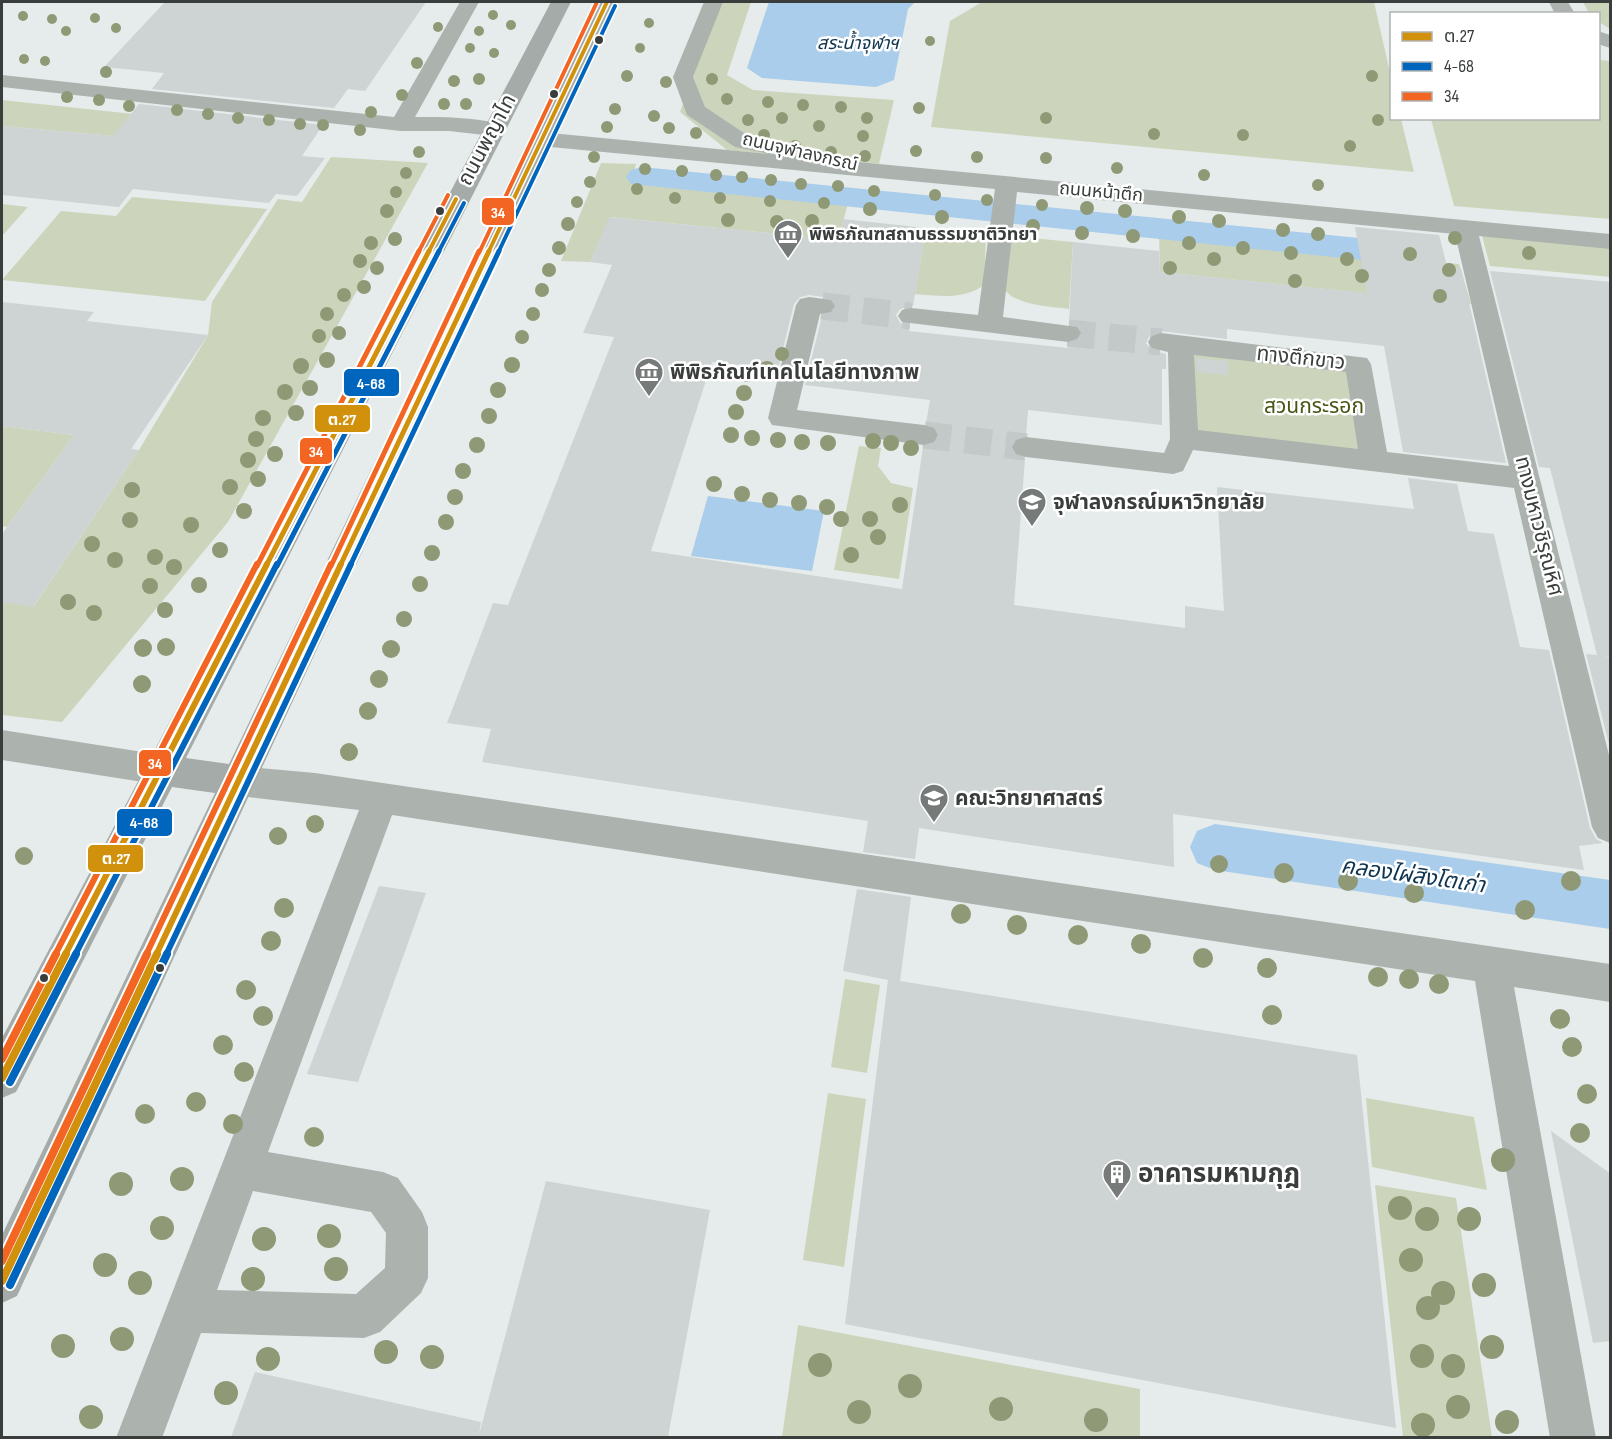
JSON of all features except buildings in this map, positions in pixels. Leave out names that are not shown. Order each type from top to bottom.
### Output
[{"type":"main road","name":"ถนนพญาไท","points":[[2,1078],[561,2]]},
{"type":"main road","points":[[2,1281],[540,139],[607,2]]},
{"type":"main road","points":[[162,770],[239,781]]},
{"type":"street","points":[[401,124],[469,2]]},
{"type":"street","name":"ถนนจุฬาลงกรณ์","points":[[714,2],[683,76],[695,110],[742,142],[886,171]]},
{"type":"street","points":[[2,81],[401,124],[449,124],[493,129]]},
{"type":"street","name":"ถนนหน้าตึก","points":[[540,139],[886,171],[1004,204],[1465,227],[1611,240]]},
{"type":"street","points":[[989,325],[1004,204]]},
{"type":"street","name":"ทางมหาวชิรุณหิศ","points":[[1465,227],[1611,827]]},
{"type":"street","points":[[822,306],[809,305],[782,418],[924,435]]},
{"type":"street","points":[[912,316],[1068,333]]},
{"type":"street","name":"ทางตึกขาว","points":[[1184,439],[1171,343],[1359,364],[1374,461]]},
{"type":"street","points":[[1026,447],[1173,464],[1184,439],[1528,479]]},
{"type":"street","points":[[2,745],[162,770]]},
{"type":"street","points":[[239,781],[291,785],[363,795],[1611,983]]},
{"type":"street","points":[[139,1437],[240,1168],[363,795]]},
{"type":"street","points":[[1491,966],[1572,1437]]},
{"type":"street","points":[[187,1311],[364,1316],[406,1278],[407,1227],[383,1194],[240,1168]]},
{"type":"green space","points":[[721,2],[751,2],[727,75],[753,90],[894,100],[879,164],[727,150],[680,112]]},
{"type":"green space","points":[[982,2],[1374,2],[1390,73],[1390,120],[1401,120],[1414,172],[931,127],[950,21]]},
{"type":"green space","points":[[1583,2],[1610,2],[1610,29],[1600,23],[1600,12],[1588,12]]},
{"type":"green space","points":[[1600,60],[1610,61],[1610,219],[1454,206],[1431,120],[1600,120]]},
{"type":"green space","points":[[2,100],[181,119],[113,136],[2,126]]},
{"type":"green space","points":[[331,157],[428,163],[228,522],[62,722],[2,715],[2,602],[34,606],[139,450],[208,335],[212,302],[278,199],[302,202]]},
{"type":"green space","points":[[601,163],[636,164],[632,179],[848,203],[838,240],[610,217],[590,262],[561,261]]},
{"type":"green space","points":[[132,197],[267,209],[205,301],[2,280],[61,211],[116,216]]},
{"type":"green space","points":[[2,204],[28,207],[2,236]]},
{"type":"green space","points":[[926,228],[978,231],[986,236],[984,285],[960,295],[915,294]]},
{"type":"green space","points":[[1481,232],[1610,245],[1610,277],[1490,266]]},
{"type":"green space","points":[[1159,234],[1459,264],[1471,304],[1160,272]]},
{"type":"green space","points":[[1011,236],[1073,242],[1069,309],[1030,304],[1011,296],[1005,290],[1004,272]]},
{"type":"green space","name":"สวนกระรอก","points":[[1181,344],[1358,364],[1374,461],[1184,439]]},
{"type":"green space","points":[[2,426],[74,435],[7,527],[2,526]]},
{"type":"green space","points":[[859,446],[881,448],[878,466],[891,483],[913,488],[899,579],[834,570]]},
{"type":"green space","points":[[845,979],[880,985],[867,1073],[831,1067]]},
{"type":"green space","points":[[828,1093],[866,1099],[844,1267],[803,1260]]},
{"type":"green space","points":[[1366,1098],[1474,1117],[1487,1190],[1372,1167]]},
{"type":"green space","points":[[1375,1185],[1456,1198],[1492,1437],[1403,1437]]},
{"type":"green space","points":[[798,1325],[1140,1389],[1140,1437],[782,1437]]},
{"type":"water","name":"สระน้ำจุฬาฯ","points":[[769,2],[915,2],[908,9],[894,80],[876,87],[762,78],[747,68]]},
{"type":"water","points":[[708,496],[824,511],[812,571],[691,556]]},
{"type":"waterway","points":[[642,177],[1410,254]]},
{"type":"waterway","name":"คลองไผ่สิงโตเก่า","points":[[1215,847],[1610,905]]},
{"type":"tunnel","points":[[822,306],[911,316]]},
{"type":"tunnel","points":[[1068,333],[1161,342]]},
{"type":"tunnel","points":[[924,435],[1026,447]]},
{"type":"transit line","name":"34","points":[[2,1261],[597,2]]},
{"type":"transit line","name":"ต.27","points":[[2,1281],[607,2]]},
{"type":"transit line","name":"4-68","points":[[10,1285],[615,6]]},
{"type":"transit line","name":"34","points":[[2,1059],[448,195]]},
{"type":"transit line","name":"ต.27","points":[[2,1078],[456,199]]},
{"type":"transit line","name":"4-68","points":[[10,1082],[464,203]]},
{"type":"place","name":"พิพิธภัณฑสถานธรรมชาติวิทยา","points":[[788,260]]},
{"type":"place","name":"พิพิธภัณฑ์เทคโนโลยีทางภาพ","points":[[649,398]]},
{"type":"place","name":"จุฬาลงกรณ์มหาวิทยาลัย","points":[[1032,528]]},
{"type":"place","name":"คณะวิทยาศาสตร์","points":[[934,824]]},
{"type":"place","name":"อาคารมหามกุฎ","points":[[1117,1200]]}]
